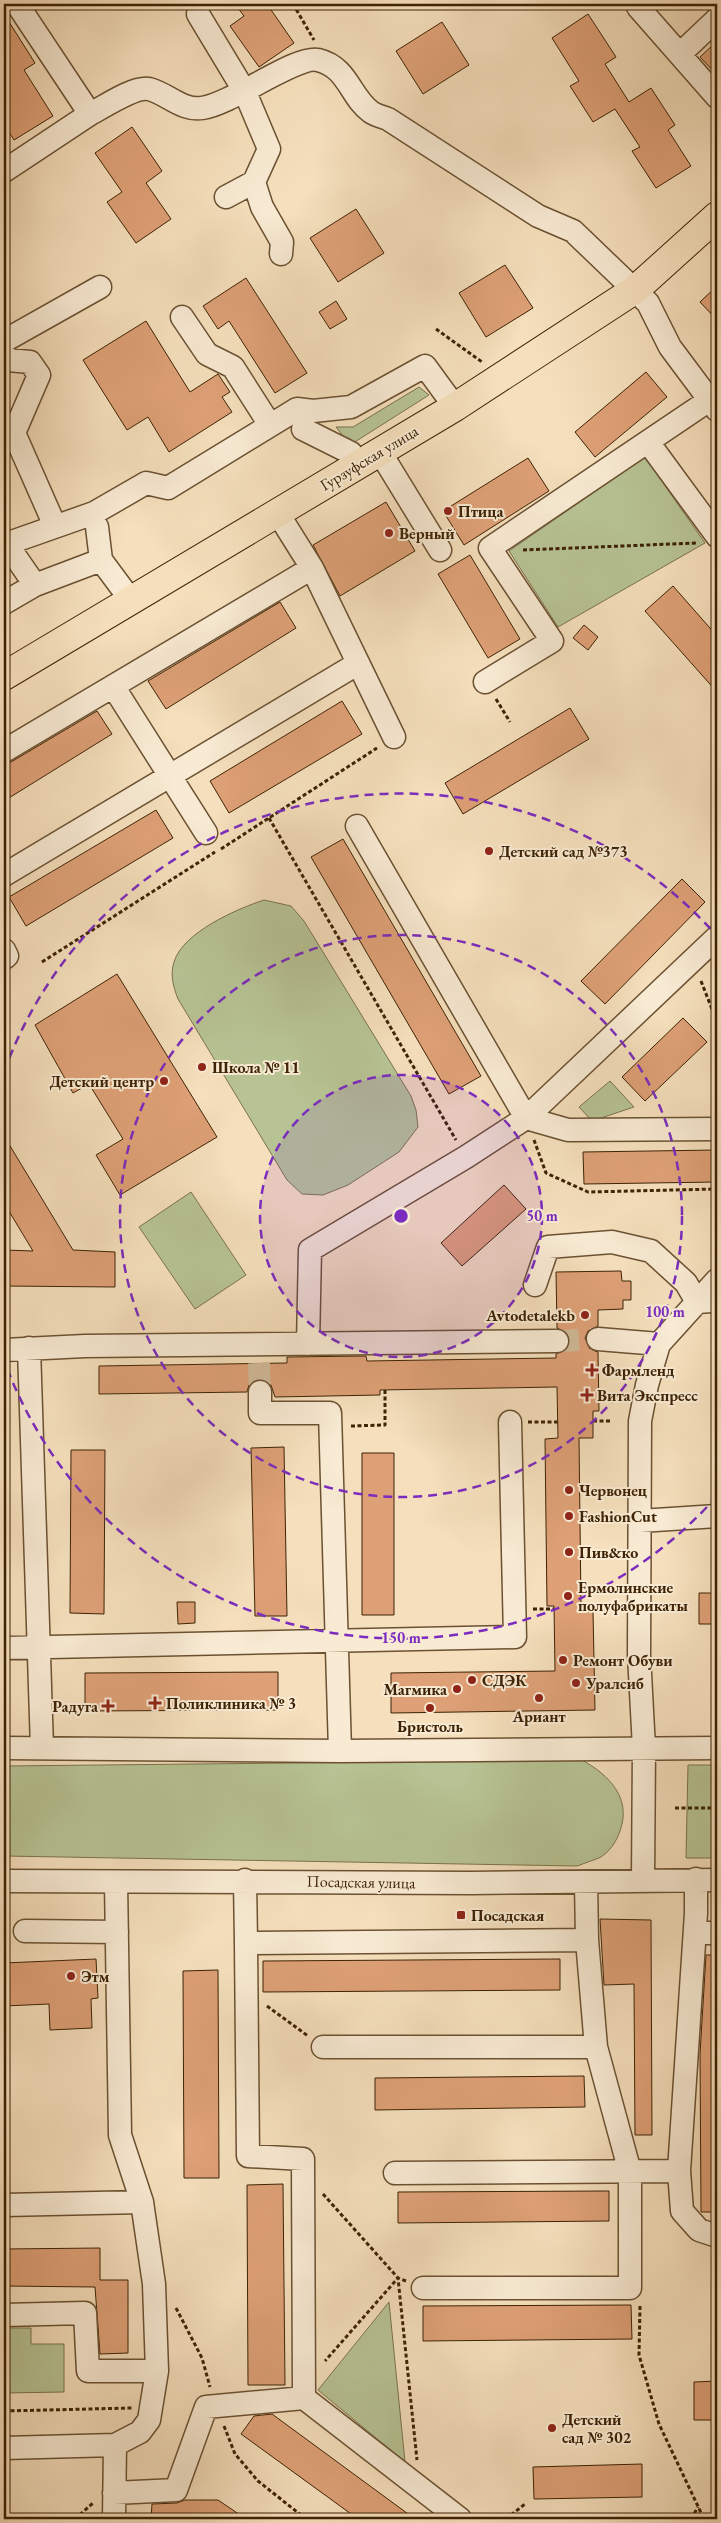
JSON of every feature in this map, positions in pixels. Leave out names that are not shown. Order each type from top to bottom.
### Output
[{"type":"main road","name":"Гурзуфская улица","points":[[4,676],[130,599],[370,459],[455,407],[636,289],[717,216]]},
{"type":"street","points":[[638,4],[638,7],[717,97]]},
{"type":"street","points":[[21,5],[90,114]]},
{"type":"street","points":[[198,14],[245,92],[268,149],[254,182],[226,197]]},
{"type":"street","points":[[680,54],[717,19]]},
{"type":"street","points":[[4,171],[90,114],[135,90],[148,89],[188,108],[202,108],[245,92],[300,63],[314,59],[327,62],[338,71],[370,112],[388,120],[538,216],[573,231],[636,289],[648,303],[670,346],[713,405],[648,442],[490,548],[552,641],[485,682]]},
{"type":"street","points":[[254,182],[262,207],[282,242],[281,254]]},
{"type":"street","points":[[4,341],[100,287]]},
{"type":"street","points":[[182,317],[207,354],[233,367],[270,425]]},
{"type":"street","points":[[4,353],[8,360],[30,362],[39,375],[14,433],[55,526]]},
{"type":"street","points":[[35,585],[5,542],[94,513],[146,483],[168,488],[297,409],[313,411],[351,406],[425,366],[455,407]]},
{"type":"street","points":[[302,429],[350,453],[370,459],[440,550]]},
{"type":"street","points":[[648,442],[711,539]]},
{"type":"street","points":[[278,512],[312,568],[394,737]]},
{"type":"street","points":[[97,527],[101,560],[130,599]]},
{"type":"street","points":[[4,603],[35,585],[101,560]]},
{"type":"street","points":[[4,751],[312,568]]},
{"type":"street","points":[[4,874],[357,664]]},
{"type":"street","points":[[113,686],[206,833]]},
{"type":"street","points":[[357,826],[526,1118],[568,1130],[717,1129]]},
{"type":"street","points":[[4,950],[7,956],[4,958]]},
{"type":"street","points":[[308,1344],[310,1250],[466,1157],[526,1118],[696,955]]},
{"type":"street","points":[[535,1285],[548,1247],[612,1242],[651,1251],[707,1302]]},
{"type":"street","points":[[643,1881],[644,1748],[639,1655],[640,1421],[647,1385],[660,1344],[707,1302],[717,1280]]},
{"type":"street","points":[[598,1339],[660,1344]]},
{"type":"street","points":[[4,1350],[29,1348],[259,1354],[308,1344],[557,1341]]},
{"type":"street","points":[[29,1348],[42,1748]]},
{"type":"street","points":[[260,1392],[260,1413],[330,1413],[340,1751]]},
{"type":"street","points":[[4,1648],[515,1637],[510,1422]]},
{"type":"street","points":[[640,1522],[717,1516]]},
{"type":"street","points":[[4,1748],[340,1751],[717,1748]]},
{"type":"street","points":[[245,1880],[248,2156],[303,2159],[304,2391]]},
{"type":"street","points":[[706,1880],[694,1933],[679,2171],[682,2211],[700,2230],[717,2236]]},
{"type":"street","name":"Посадская улица","points":[[4,1881],[586,1882],[706,1880]]},
{"type":"street","points":[[4,2448],[115,2445],[140,2432],[150,2420],[153,2408],[157,2371],[154,2284],[142,2202],[120,2135],[116,1882]]},
{"type":"street","points":[[423,2288],[630,2288],[630,2172],[596,2047],[587,1940],[586,1882]]},
{"type":"street","points":[[25,1931],[117,1932]]},
{"type":"street","points":[[694,1933],[717,1933]]},
{"type":"street","points":[[246,1943],[587,1940]]},
{"type":"street","points":[[323,2047],[596,2047]]},
{"type":"street","points":[[395,2173],[679,2171]]},
{"type":"street","points":[[4,2205],[142,2202]]},
{"type":"street","points":[[4,2315],[85,2313],[88,2371],[157,2371]]},
{"type":"street","points":[[114,2493],[176,2490],[206,2407],[304,2391],[460,2519]]},
{"type":"street","points":[[114,2519],[115,2445]]},
{"type":"path","points":[[293,4],[327,62]]},
{"type":"path","points":[[436,329],[484,364]]},
{"type":"path","points":[[490,548],[509,551],[711,539]]},
{"type":"path","points":[[485,682],[510,722]]},
{"type":"path","points":[[269,818],[466,1157]]},
{"type":"path","points":[[696,955],[717,1022]]},
{"type":"path","points":[[526,1118],[546,1173],[588,1192],[717,1189]]},
{"type":"path","points":[[330,1426],[385,1425],[384,1390]]},
{"type":"path","points":[[593,1421],[612,1421]]},
{"type":"path","points":[[510,1422],[558,1422]]},
{"type":"path","points":[[584,1609],[605,1610]]},
{"type":"path","points":[[675,1808],[717,1808]]},
{"type":"path","points":[[247,1990],[323,2047]]},
{"type":"path","points":[[303,2171],[398,2278],[423,2288]]},
{"type":"path","points":[[304,2391],[398,2278]]},
{"type":"path","points":[[398,2278],[420,2488]]},
{"type":"path","points":[[630,2288],[640,2294],[639,2355],[659,2424],[704,2519]]},
{"type":"path","points":[[4,2411],[153,2408]]},
{"type":"path","points":[[506,2519],[525,2504]]},
{"type":"path","points":[[692,2519],[698,2507]]},
{"type":"green space","points":[[419,387],[429,395],[350,445],[336,427],[353,427]]},
{"type":"green space","points":[[645,457],[705,543],[558,627],[509,551]]},
{"type":"green space","points":[[264,900],[291,906],[304,921],[411,1096],[416,1110],[418,1127],[399,1152],[348,1185],[323,1195],[302,1194],[287,1180],[178,999],[173,985],[172,971],[174,962],[179,951],[188,941],[212,923]]},
{"type":"green space","points":[[610,1081],[634,1107],[592,1121],[579,1107]]},
{"type":"green space","points":[[191,1192],[246,1275],[195,1309],[139,1227]]},
{"type":"green space","points":[[582,1760],[601,1773],[616,1789],[623,1808],[623,1819],[620,1831],[609,1850],[599,1858],[577,1866],[4,1856],[4,1766]]},
{"type":"green space","points":[[688,1765],[717,1765],[717,1858],[686,1858]]},
{"type":"green space","points":[[389,2302],[405,2462],[318,2390]]},
{"type":"green space","points":[[4,2328],[31,2328],[31,2344],[64,2344],[64,2392],[4,2393]]},
{"type":"building","points":[[235,4],[267,4],[294,43],[259,67],[230,26],[244,16]]},
{"type":"building","points":[[4,14],[35,63],[24,70],[53,116],[14,140],[4,124]]},
{"type":"building","points":[[588,14],[616,57],[605,64],[629,102],[651,88],[675,125],[668,130],[691,166],[656,188],[632,151],[640,147],[615,109],[593,122],[570,86],[579,81],[552,38]]},
{"type":"building","points":[[442,22],[469,65],[423,94],[396,51]]},
{"type":"building","points":[[717,41],[717,75],[700,57]]},
{"type":"building","points":[[132,127],[162,171],[146,183],[171,219],[136,243],[107,202],[122,192],[95,153]]},
{"type":"building","points":[[356,209],[384,253],[338,282],[310,238]]},
{"type":"building","points":[[505,265],[533,308],[486,337],[459,293]]},
{"type":"building","points":[[246,278],[307,373],[275,393],[229,321],[218,329],[203,306]]},
{"type":"building","points":[[717,286],[717,320],[700,302]]},
{"type":"building","points":[[336,301],[347,319],[330,329],[319,312]]},
{"type":"building","points":[[146,321],[190,392],[218,374],[230,392],[222,397],[232,412],[169,452],[148,417],[127,430],[83,360]]},
{"type":"building","points":[[646,372],[667,397],[595,457],[575,432]]},
{"type":"building","points":[[528,458],[549,491],[464,545],[443,511]]},
{"type":"building","points":[[386,502],[415,551],[340,596],[313,545]]},
{"type":"building","points":[[470,555],[520,639],[488,658],[438,574]]},
{"type":"building","points":[[673,586],[717,636],[717,692],[645,611]]},
{"type":"building","points":[[280,602],[296,628],[166,709],[148,681]]},
{"type":"building","points":[[584,625],[598,637],[588,650],[573,638]]},
{"type":"building","points":[[342,701],[362,734],[229,813],[210,781]]},
{"type":"building","points":[[570,708],[589,739],[463,814],[445,783]]},
{"type":"building","points":[[97,711],[112,734],[4,801],[4,764],[11,762]]},
{"type":"building","points":[[156,810],[173,838],[26,926],[9,897]]},
{"type":"building","points":[[343,839],[481,1076],[449,1094],[311,857]]},
{"type":"building","points":[[682,879],[705,902],[605,1004],[581,981]]},
{"type":"building","name":"Детский центр","points":[[117,974],[217,1137],[120,1195],[96,1155],[123,1139],[89,1084],[73,1093],[35,1025]]},
{"type":"building","points":[[683,1018],[707,1042],[645,1101],[622,1077]]},
{"type":"building","points":[[4,1136],[73,1250],[115,1252],[115,1287],[4,1286],[4,1250],[33,1251],[4,1203]]},
{"type":"building","points":[[717,1150],[717,1182],[584,1184],[583,1152]]},
{"type":"building","points":[[504,1185],[526,1209],[462,1266],[441,1243]]},
{"type":"building","points":[[621,1271],[622,1281],[631,1281],[631,1300],[623,1300],[623,1309],[598,1310],[598,1326],[588,1331],[585,1338],[590,1349],[598,1352],[599,1411],[593,1411],[593,1438],[579,1438],[581,1606],[584,1606],[584,1612],[593,1612],[595,1710],[391,1713],[391,1673],[555,1671],[554,1606],[547,1606],[545,1439],[558,1438],[557,1387],[380,1390],[380,1395],[275,1397],[271,1385],[260,1379],[249,1385],[247,1392],[99,1394],[99,1366],[287,1363],[287,1357],[366,1356],[367,1361],[556,1358],[556,1354],[568,1348],[570,1341],[568,1334],[557,1328],[556,1272]]},
{"type":"building","points":[[284,1447],[287,1616],[255,1616],[251,1448]]},
{"type":"building","points":[[71,1450],[105,1450],[104,1614],[70,1613]]},
{"type":"building","points":[[362,1453],[394,1453],[394,1615],[362,1615]]},
{"type":"building","points":[[699,1593],[717,1593],[717,1624],[699,1624]]},
{"type":"building","points":[[177,1602],[195,1602],[195,1623],[178,1624]]},
{"type":"building","points":[[278,1672],[278,1710],[85,1711],[85,1673]]},
{"type":"building","points":[[600,1919],[651,1920],[652,2135],[635,2135],[634,1984],[604,1985]]},
{"type":"building","points":[[706,1955],[717,1955],[717,2212],[701,2212],[700,2054]]},
{"type":"building","points":[[96,1959],[98,1998],[91,1999],[92,2028],[50,2030],[49,2004],[4,2006],[4,1963]]},
{"type":"building","points":[[560,1959],[560,1990],[263,1992],[263,1961]]},
{"type":"building","points":[[218,1970],[219,2178],[184,2178],[183,1971]]},
{"type":"building","points":[[584,2076],[585,2107],[375,2110],[375,2078]]},
{"type":"building","points":[[283,2184],[285,2385],[248,2385],[247,2185]]},
{"type":"building","points":[[609,2191],[609,2221],[398,2223],[398,2192]]},
{"type":"building","points":[[100,2248],[100,2280],[128,2280],[128,2353],[100,2354],[95,2287],[4,2286],[4,2249]]},
{"type":"building","points":[[631,2305],[632,2339],[423,2341],[423,2306]]},
{"type":"building","points":[[717,2381],[717,2420],[694,2420],[694,2382]]},
{"type":"building","points":[[272,2414],[415,2519],[358,2519],[241,2434],[254,2416]]},
{"type":"building","points":[[642,2464],[642,2497],[534,2499],[533,2467]]},
{"type":"building","points":[[185,2500],[218,2500],[246,2519],[151,2519],[152,2504],[177,2503]]},
{"type":"tunnel","points":[[557,1341],[598,1339]]},
{"type":"tunnel","points":[[259,1363],[260,1392]]},
{"type":"place","name":"Птица","points":[[448,511]]},
{"type":"place","name":"Верный","points":[[389,533]]},
{"type":"place","name":"Детский сад №373","points":[[489,851]]},
{"type":"place","name":"Школа № 11","points":[[202,1067]]},
{"type":"place","name":"Детский центр","points":[[164,1081]]},
{"type":"place","name":"Avtodetalekb","points":[[585,1315]]},
{"type":"place","name":"Фармленд","points":[[592,1370]]},
{"type":"place","name":"Вита Экспресс","points":[[587,1395]]},
{"type":"place","name":"Червонец","points":[[569,1490]]},
{"type":"place","name":"FashionCut","points":[[569,1516]]},
{"type":"place","name":"Пив&ко","points":[[569,1552]]},
{"type":"place","name":"Ермолинские полуфабрикаты","points":[[568,1596]]},
{"type":"place","name":"Ремонт Обуви","points":[[563,1660]]},
{"type":"place","name":"СДЭК","points":[[472,1680]]},
{"type":"place","name":"Уралсиб","points":[[576,1683]]},
{"type":"place","name":"Магмика","points":[[457,1689]]},
{"type":"place","name":"Ариант","points":[[539,1698]]},
{"type":"place","name":"Поликлиника № 3","points":[[155,1703]]},
{"type":"place","name":"Радуга","points":[[108,1706]]},
{"type":"place","name":"Бристоль","points":[[430,1708]]},
{"type":"place","name":"Посадская","points":[[461,1915]]},
{"type":"place","name":"Этм","points":[[71,1976]]},
{"type":"place","name":"Детский сад № 302","points":[[552,2428]]}]
